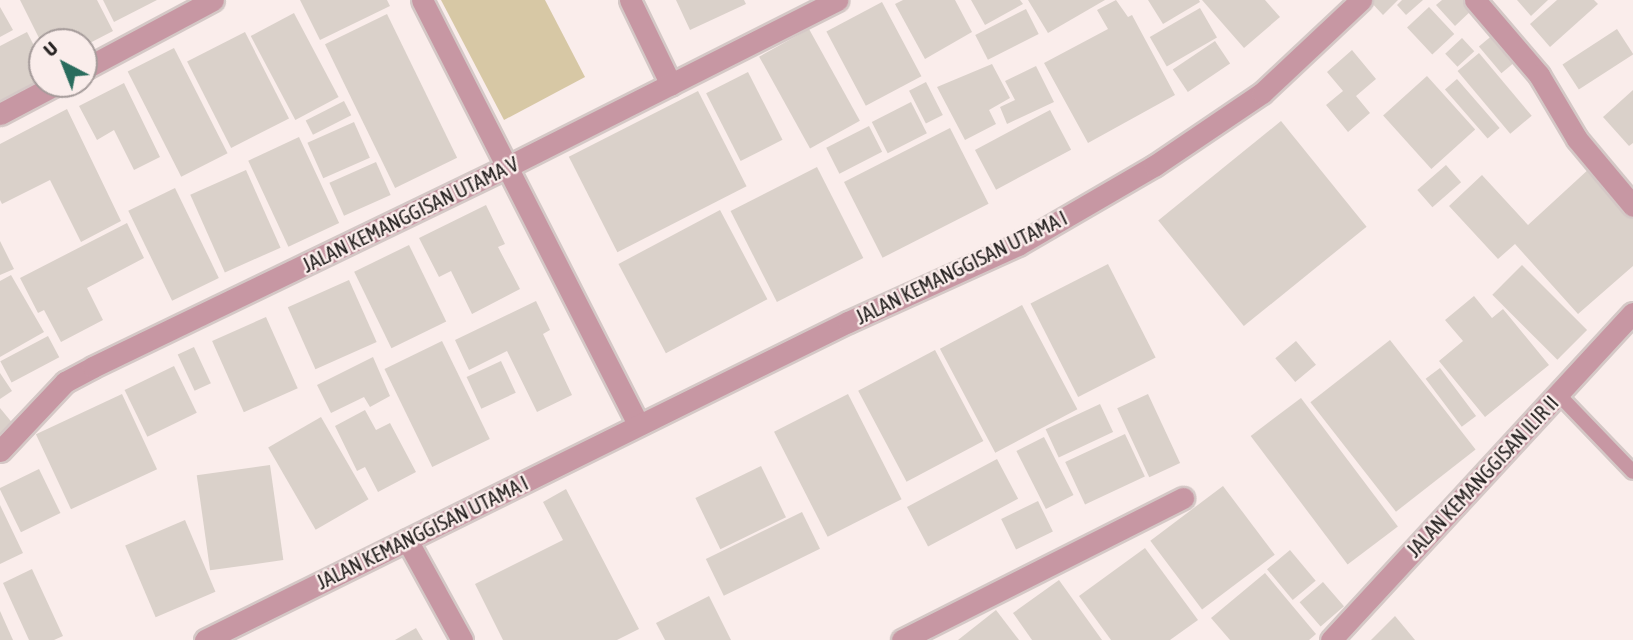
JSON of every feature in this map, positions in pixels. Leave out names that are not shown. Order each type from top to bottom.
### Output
[{"type":"street","points":[[98,62],[213,0]]},
{"type":"street","points":[[422,0],[638,425]]},
{"type":"street","points":[[630,0],[671,85]]},
{"type":"street","name":"JALAN KEMANGGISAN UTAMA V","points":[[0,451],[65,382],[507,167],[837,0]]},
{"type":"street","name":"JALAN KEMANGGISAN UTAMA I","points":[[205,640],[638,425],[1018,245],[1154,166],[1262,93],[1361,0]]},
{"type":"street","points":[[1475,0],[1539,75],[1577,139],[1633,206]]},
{"type":"street","points":[[0,114],[30,98]]},
{"type":"street","name":"JALAN KEMANGGISAN ILIR II","points":[[1331,640],[1633,313]]},
{"type":"street","points":[[902,640],[1184,498]]},
{"type":"street","points":[[407,540],[462,640]]},
{"type":"lane","points":[[1558,394],[1633,472]]},
{"type":"shaded area","points":[[441,0],[545,0],[585,77],[504,120]]},
{"type":"building","points":[[20,0],[97,0],[113,31],[98,39],[98,28],[34,28]]},
{"type":"building","points":[[103,0],[157,0],[114,22]]},
{"type":"building","points":[[300,0],[387,0],[390,6],[320,40]]},
{"type":"building","points":[[676,0],[744,0],[746,4],[690,30]]},
{"type":"building","points":[[903,0],[955,0],[972,32],[925,59],[895,4]]},
{"type":"building","points":[[971,0],[1020,0],[1023,4],[985,25]]},
{"type":"building","points":[[1028,0],[1105,0],[1048,33]]},
{"type":"building","points":[[1116,0],[1128,17],[1132,15],[1175,95],[1088,143],[1044,63],[1108,29],[1097,10]]},
{"type":"building","points":[[1148,0],[1199,0],[1200,2],[1163,24]]},
{"type":"building","points":[[1202,0],[1265,0],[1280,17],[1244,48]]},
{"type":"building","points":[[1369,0],[1398,0],[1383,15]]},
{"type":"building","points":[[1402,0],[1423,0],[1406,15],[1397,5]]},
{"type":"building","points":[[1442,0],[1466,0],[1474,8],[1455,26],[1436,5]]},
{"type":"building","points":[[1517,0],[1548,0],[1531,16]]},
{"type":"building","points":[[1557,0],[1594,0],[1598,4],[1550,47],[1530,24]]},
{"type":"building","points":[[882,2],[921,76],[866,106],[826,32]]},
{"type":"building","points":[[0,7],[13,30],[0,37]]},
{"type":"building","points":[[1429,7],[1454,34],[1432,55],[1407,27]]},
{"type":"building","points":[[1200,8],[1217,37],[1167,66],[1150,37]]},
{"type":"building","points":[[1026,9],[1039,34],[988,60],[975,35]]},
{"type":"building","points":[[294,13],[339,97],[295,120],[251,36]]},
{"type":"building","points":[[387,14],[457,158],[395,188],[325,44]]},
{"type":"building","points":[[809,29],[860,121],[810,148],[759,57]]},
{"type":"building","points":[[1617,29],[1633,54],[1579,90],[1562,64]]},
{"type":"building","points":[[27,32],[28,34],[28,87],[0,101],[0,46]]},
{"type":"building","points":[[245,32],[289,118],[231,148],[187,62]]},
{"type":"building","points":[[1495,33],[1517,60],[1501,73],[1479,46]]},
{"type":"building","points":[[1462,38],[1474,51],[1457,67],[1445,54]]},
{"type":"building","points":[[1215,41],[1230,63],[1188,92],[1173,70]]},
{"type":"building","points":[[174,48],[228,153],[181,177],[128,72]]},
{"type":"building","points":[[1352,50],[1376,79],[1356,96],[1370,113],[1348,132],[1326,105],[1343,91],[1327,72]]},
{"type":"building","points":[[1479,53],[1532,116],[1510,134],[1458,71]]},
{"type":"building","points":[[992,64],[1010,98],[989,110],[996,124],[965,140],[937,87]]},
{"type":"building","points":[[1036,66],[1054,102],[1007,124],[1000,107],[1015,100],[1005,81]]},
{"type":"building","points":[[748,72],[783,140],[741,161],[706,93]]},
{"type":"building","points":[[1427,76],[1475,130],[1431,169],[1383,115]]},
{"type":"building","points":[[1457,79],[1500,128],[1488,139],[1445,89]]},
{"type":"building","points":[[926,82],[943,115],[926,124],[909,91]]},
{"type":"building","points":[[124,83],[160,157],[134,170],[114,130],[97,140],[79,106]]},
{"type":"building","points":[[1633,90],[1633,143],[1629,146],[1603,117]]},
{"type":"building","points":[[698,91],[747,186],[617,252],[569,157]]},
{"type":"building","points":[[344,101],[351,115],[313,135],[306,121]]},
{"type":"building","points":[[911,102],[927,133],[888,153],[872,122]]},
{"type":"building","points":[[67,109],[121,221],[81,242],[50,180],[2,204],[0,200],[0,144]]},
{"type":"building","points":[[1050,110],[1071,150],[996,190],[975,150]]},
{"type":"building","points":[[1281,121],[1367,227],[1244,326],[1158,220]]},
{"type":"building","points":[[354,122],[370,158],[323,178],[307,143]]},
{"type":"building","points":[[869,126],[882,152],[839,174],[826,148]]},
{"type":"building","points":[[950,128],[989,204],[883,258],[844,182]]},
{"type":"building","points":[[299,137],[339,223],[288,247],[248,161]]},
{"type":"building","points":[[376,162],[391,195],[344,216],[329,183]]},
{"type":"building","points":[[1446,165],[1461,182],[1432,207],[1417,190]]},
{"type":"building","points":[[817,167],[863,258],[777,302],[731,211]]},
{"type":"building","points":[[1590,168],[1633,217],[1633,266],[1578,314],[1515,244],[1498,259],[1449,206],[1482,175],[1528,225]]},
{"type":"building","points":[[246,170],[281,248],[225,272],[190,195]]},
{"type":"building","points":[[175,188],[219,278],[172,301],[128,211]]},
{"type":"building","points":[[486,205],[505,244],[498,247],[520,289],[472,314],[451,271],[439,277],[419,238]]},
{"type":"building","points":[[720,210],[767,299],[666,353],[618,264]]},
{"type":"building","points":[[127,223],[144,258],[87,288],[103,320],[61,342],[44,310],[38,313],[20,278]]},
{"type":"building","points":[[0,241],[14,269],[0,275]]},
{"type":"building","points":[[409,245],[446,321],[391,348],[354,272]]},
{"type":"building","points":[[1108,264],[1156,358],[1078,397],[1030,303]]},
{"type":"building","points":[[1522,265],[1587,330],[1557,360],[1492,295]]},
{"type":"building","points":[[11,275],[44,332],[0,357],[0,281]]},
{"type":"building","points":[[349,280],[377,342],[315,369],[288,307]]},
{"type":"building","points":[[1474,296],[1492,318],[1503,309],[1549,365],[1485,417],[1439,361],[1463,341],[1445,320]]},
{"type":"building","points":[[536,301],[550,330],[543,334],[572,395],[537,412],[507,351],[469,370],[455,340]]},
{"type":"building","points":[[1022,305],[1077,409],[995,453],[940,349]]},
{"type":"building","points":[[266,317],[298,388],[244,412],[212,341]]},
{"type":"building","points":[[48,336],[59,357],[12,383],[0,361]]},
{"type":"building","points":[[1390,340],[1476,450],[1396,512],[1310,402]]},
{"type":"building","points":[[442,341],[490,439],[432,467],[384,369]]},
{"type":"building","points":[[1296,341],[1316,365],[1295,382],[1275,358]]},
{"type":"building","points":[[194,347],[211,383],[195,391],[178,355]]},
{"type":"building","points":[[935,350],[983,441],[907,482],[858,391]]},
{"type":"building","points":[[373,357],[390,396],[370,407],[364,397],[331,413],[317,385]]},
{"type":"building","points":[[501,361],[516,393],[481,409],[467,377]]},
{"type":"building","points":[[174,366],[197,413],[147,437],[125,390]]},
{"type":"building","points":[[1440,368],[1476,416],[1462,427],[1426,379]]},
{"type":"building","points":[[0,373],[12,391],[0,399]]},
{"type":"building","points":[[122,394],[157,469],[71,509],[36,434]]},
{"type":"building","points":[[848,394],[902,499],[828,537],[774,432]]},
{"type":"building","points":[[1148,394],[1180,463],[1149,477],[1117,408]]},
{"type":"building","points":[[1301,398],[1398,527],[1348,564],[1251,436]]},
{"type":"building","points":[[1100,404],[1113,432],[1059,457],[1046,429]]},
{"type":"building","points":[[0,408],[14,425],[0,437]]},
{"type":"building","points":[[365,410],[376,430],[390,423],[416,472],[378,492],[365,467],[357,471],[335,426]]},
{"type":"building","points":[[321,417],[369,499],[316,530],[268,448]]},
{"type":"building","points":[[1125,434],[1145,477],[1085,504],[1065,462]]},
{"type":"building","points":[[1044,437],[1074,495],[1046,509],[1016,451]]},
{"type":"building","points":[[997,459],[1018,499],[928,547],[907,507]]},
{"type":"building","points":[[270,465],[283,560],[210,570],[197,475]]},
{"type":"building","points":[[761,466],[786,517],[720,549],[695,498]]},
{"type":"building","points":[[39,469],[60,513],[21,532],[0,488]]},
{"type":"building","points":[[1223,486],[1275,555],[1202,609],[1150,541]]},
{"type":"building","points":[[566,489],[639,629],[617,640],[503,640],[475,584],[563,540],[543,502]]},
{"type":"building","points":[[1038,501],[1053,532],[1016,550],[1001,519]]},
{"type":"building","points":[[0,505],[23,553],[0,564]]},
{"type":"building","points":[[802,512],[820,549],[724,596],[706,559]]},
{"type":"building","points":[[185,520],[215,592],[156,617],[125,545]]},
{"type":"building","points":[[1145,548],[1198,620],[1170,640],[1111,640],[1079,596]]},
{"type":"building","points":[[1290,550],[1316,581],[1293,600],[1267,569]]},
{"type":"building","points":[[32,569],[63,636],[54,640],[29,640],[3,583]]},
{"type":"building","points":[[1265,573],[1316,634],[1309,640],[1230,640],[1211,618]]},
{"type":"building","points":[[1059,580],[1102,640],[1032,640],[1013,613]]},
{"type":"building","points":[[1323,582],[1344,606],[1321,626],[1300,602]]},
{"type":"building","points":[[709,596],[731,640],[665,640],[656,623]]},
{"type":"building","points":[[996,610],[1019,640],[958,640]]},
{"type":"building","points":[[0,611],[13,640],[0,640]]},
{"type":"building","points":[[1395,616],[1415,640],[1371,640]]},
{"type":"building","points":[[416,628],[423,640],[395,640]]}]
